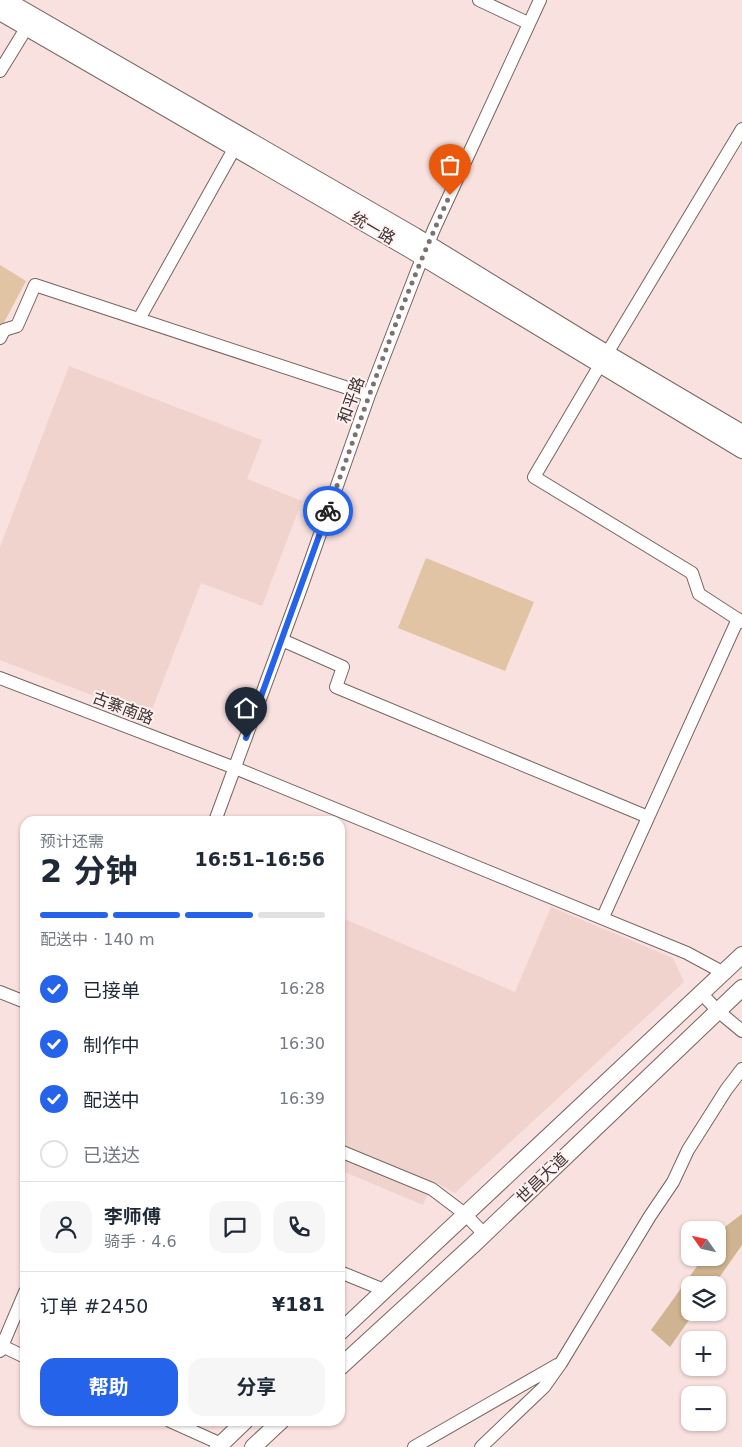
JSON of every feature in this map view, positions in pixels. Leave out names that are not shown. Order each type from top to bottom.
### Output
[{"type":"main road","name":"统一路","points":[[6,0],[603,359],[742,450]]},
{"type":"main road","name":"统一路","points":[[0,12],[238,141]]},
{"type":"main road","name":"统一路","points":[[603,359],[742,433]]},
{"type":"main road","name":"世昌大道","points":[[345,1327],[742,955]]},
{"type":"main road","name":"世昌大道","points":[[345,1362],[484,1234],[742,988]]},
{"type":"main road","points":[[219,1446],[240,1426]]},
{"type":"main road","points":[[253,1447],[276,1426]]},
{"type":"street","points":[[478,0],[528,23]]},
{"type":"street","name":"和平路","points":[[217,816],[369,395],[426,251],[540,0]]},
{"type":"street","points":[[0,71],[27,27]]},
{"type":"street","points":[[603,918],[740,621],[699,594],[692,573],[534,477],[742,129]]},
{"type":"street","points":[[139,319],[238,141]]},
{"type":"street","points":[[0,338],[4,330],[17,326],[35,285],[369,395]]},
{"type":"street","points":[[282,640],[344,667],[336,687],[648,817]]},
{"type":"street","name":"古寨南路","points":[[0,678],[235,768],[687,953],[724,973]]},
{"type":"street","points":[[0,992],[20,1000]]},
{"type":"street","points":[[701,993],[718,1011],[742,1031]]},
{"type":"street","points":[[481,1447],[544,1387],[562,1363],[672,1182],[688,1150],[726,1090],[742,1070]]},
{"type":"street","points":[[345,1153],[432,1189],[465,1214],[484,1234]]},
{"type":"street","points":[[345,1274],[384,1290]]},
{"type":"street","points":[[20,1304],[1,1348],[20,1355]]},
{"type":"street","points":[[414,1447],[562,1363]]},
{"type":"street","points":[[180,1426],[219,1446]]},
{"type":"shaded area","points":[[0,265],[26,281],[0,330]]},
{"type":"shaded area","points":[[69,366],[262,440],[247,479],[302,501],[262,606],[201,583],[149,717],[0,660],[0,547]]},
{"type":"shaded area","points":[[426,558],[534,602],[505,671],[398,628]]},
{"type":"shaded area","points":[[551,907],[673,958],[684,982],[455,1193],[433,1181],[423,1205],[345,1172],[345,919],[515,992]]},
{"type":"shaded area","points":[[742,1214],[742,1245],[720,1276],[690,1276],[697,1266],[726,1266],[726,1226]]},
{"type":"shaded area","points":[[681,1288],[681,1321],[688,1321],[670,1347],[651,1330]]},
{"type":"way so far","points":[[328,511],[369,395],[434,229],[450,195]]},
{"type":"route","points":[[246,738],[302,588],[328,511]]}]
